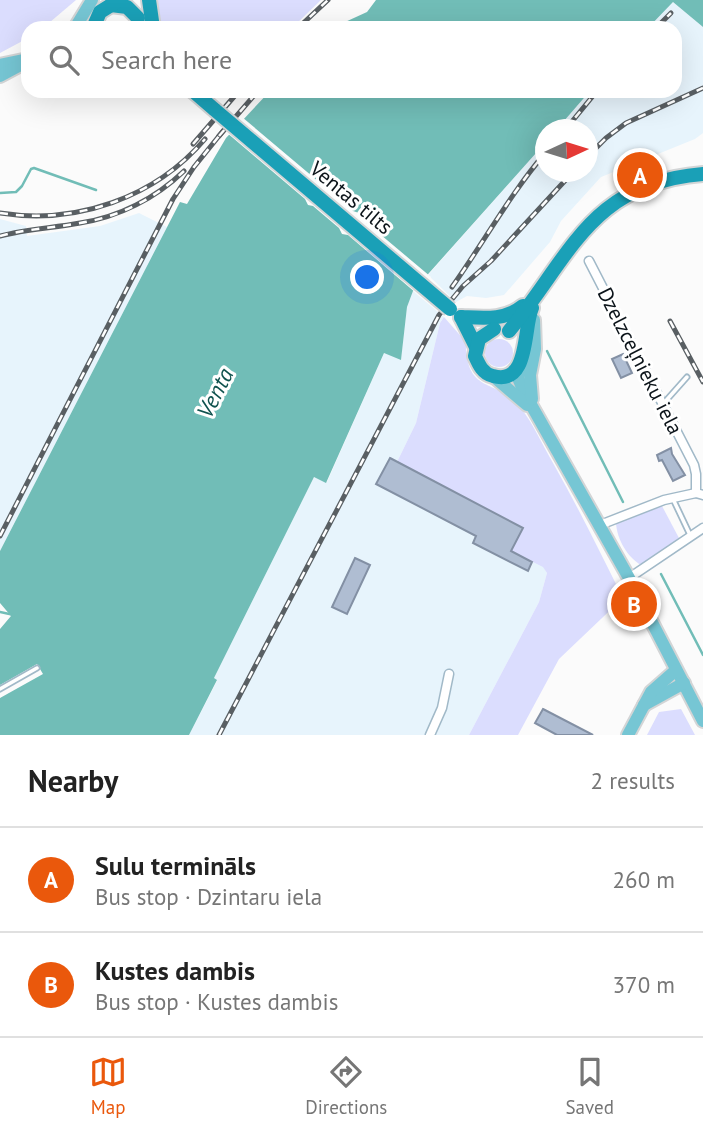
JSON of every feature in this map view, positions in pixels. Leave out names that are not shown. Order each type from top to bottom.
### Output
[{"type":"highway","points":[[139,0],[139,21]]},
{"type":"highway","points":[[149,0],[152,21]]},
{"type":"highway","points":[[96,21],[100,12],[115,3],[127,7],[138,21]]},
{"type":"highway","name":"Ventas tilts","points":[[201,98],[455,313]]},
{"type":"highway","points":[[509,331],[579,235],[613,204],[659,182],[703,174]]},
{"type":"highway","points":[[455,313],[494,317],[513,314],[544,285]]},
{"type":"highway","points":[[455,313],[476,347],[478,365],[484,372],[503,377],[513,373],[522,361],[528,316],[544,285]]},
{"type":"highway","points":[[455,313],[494,329],[509,331],[523,345],[522,361]]},
{"type":"highway","points":[[476,347],[480,339],[494,329]]},
{"type":"main road","points":[[79,21],[92,0]]},
{"type":"main road","points":[[0,65],[21,61]]},
{"type":"main road","points":[[0,76],[21,64]]},
{"type":"main road","points":[[536,413],[530,375],[535,349],[534,320],[544,285]]},
{"type":"main road","points":[[522,361],[518,378],[629,578],[703,721]]},
{"type":"main road","points":[[493,376],[536,413]]},
{"type":"main road","points":[[628,735],[650,692],[677,670]]},
{"type":"main road","points":[[641,707],[684,683]]},
{"type":"street","name":"Dzelzceļnieku iela","points":[[589,261],[694,465],[699,494]]},
{"type":"street","points":[[600,525],[673,498],[699,494]]},
{"type":"street","points":[[629,578],[703,528]]},
{"type":"street","points":[[430,735],[442,708],[449,674]]},
{"type":"lane","points":[[662,406],[687,377]]},
{"type":"lane","points":[[673,498],[691,537]]},
{"type":"lane","points":[[0,690],[37,668]]},
{"type":"shaded area","points":[[0,0],[76,0],[51,21],[21,21],[21,42],[0,53]]},
{"type":"shaded area","points":[[157,0],[321,0],[299,21],[160,21]]},
{"type":"shaded area","points":[[673,2],[703,27],[703,133],[695,139],[598,180],[598,119],[566,119],[584,98],[682,98],[682,21],[655,21]]},
{"type":"shaded area","points":[[535,154],[535,182],[596,182],[561,221],[550,242],[504,295],[486,298],[467,296],[456,302],[428,275]]},
{"type":"shaded area","points":[[139,213],[167,227],[0,551],[0,219],[26,226],[27,236],[100,226]]},
{"type":"shaded area","points":[[413,291],[444,317],[440,323],[416,423],[397,462],[523,528],[547,573],[539,602],[469,735],[189,735],[217,681],[214,678],[314,477],[327,482],[384,353],[401,359],[407,307]]},
{"type":"shaded area","points":[[444,317],[466,342],[467,359],[476,378],[511,398],[529,420],[623,598],[559,659],[518,735],[469,735],[539,602],[547,573],[543,567],[511,551],[522,527],[397,462],[416,423],[440,323]]},
{"type":"shaded area","points":[[499,339],[509,343],[513,353],[509,363],[499,367],[489,363],[485,353],[489,343]]},
{"type":"shaded area","points":[[662,506],[680,540],[641,565],[624,547],[616,523]]},
{"type":"shaded area","points":[[681,709],[695,735],[647,735],[659,712]]},
{"type":"water","points":[[376,0],[703,0],[703,27],[673,2],[655,21],[347,21],[367,12]]},
{"type":"water","name":"Venta","points":[[263,98],[584,98],[566,119],[535,119],[535,154],[413,291],[407,307],[401,360],[384,353],[326,483],[314,477],[214,678],[217,680],[189,735],[0,735],[0,698],[43,674],[37,664],[0,685],[0,629],[11,616],[0,603],[0,551],[180,202],[187,204],[226,138]]},
{"type":"pier","points":[[242,117],[319,182],[325,184],[327,189],[359,213],[362,219],[431,277],[416,293],[348,235],[342,234],[339,228],[313,206],[308,205],[305,199],[226,132]]},
{"type":"building","points":[[623,354],[632,373],[621,378],[612,359]]},
{"type":"building","points":[[671,448],[685,475],[673,481],[657,455]]},
{"type":"building","points":[[390,458],[523,528],[511,551],[532,562],[528,571],[473,543],[476,536],[376,484]]},
{"type":"building","points":[[355,558],[370,565],[347,614],[332,607]]},
{"type":"building","points":[[543,709],[593,735],[557,735],[535,723]]},
{"type":"waterway","points":[[0,193],[16,192],[34,168],[96,190]]},
{"type":"waterway","points":[[547,351],[623,502]]},
{"type":"waterway","points":[[661,574],[703,655]]},
{"type":"waterway","points":[[0,612],[14,615]]},
{"type":"railway","points":[[306,21],[328,0]]},
{"type":"railway","points":[[663,21],[671,13]]},
{"type":"railway","points":[[682,98],[703,88]]},
{"type":"railway","points":[[193,144],[233,98]]},
{"type":"railway","points":[[219,136],[252,98]]},
{"type":"railway","points":[[574,119],[591,98]]},
{"type":"railway","points":[[598,146],[626,123],[681,98]]},
{"type":"railway","points":[[0,536],[173,199],[223,131]]},
{"type":"railway","points":[[0,213],[57,215],[112,203],[163,177],[185,160],[205,139]]},
{"type":"railway","points":[[452,287],[535,166]]},
{"type":"railway","points":[[0,236],[109,216],[149,198],[184,171]]},
{"type":"railway","points":[[219,735],[439,315],[463,286],[491,261],[564,182]]},
{"type":"railway","points":[[670,321],[703,382]]},
{"type":"place","name":"Sulu termināls","points":[[640,175]]},
{"type":"place","name":"Kustes dambis","points":[[634,604]]}]
